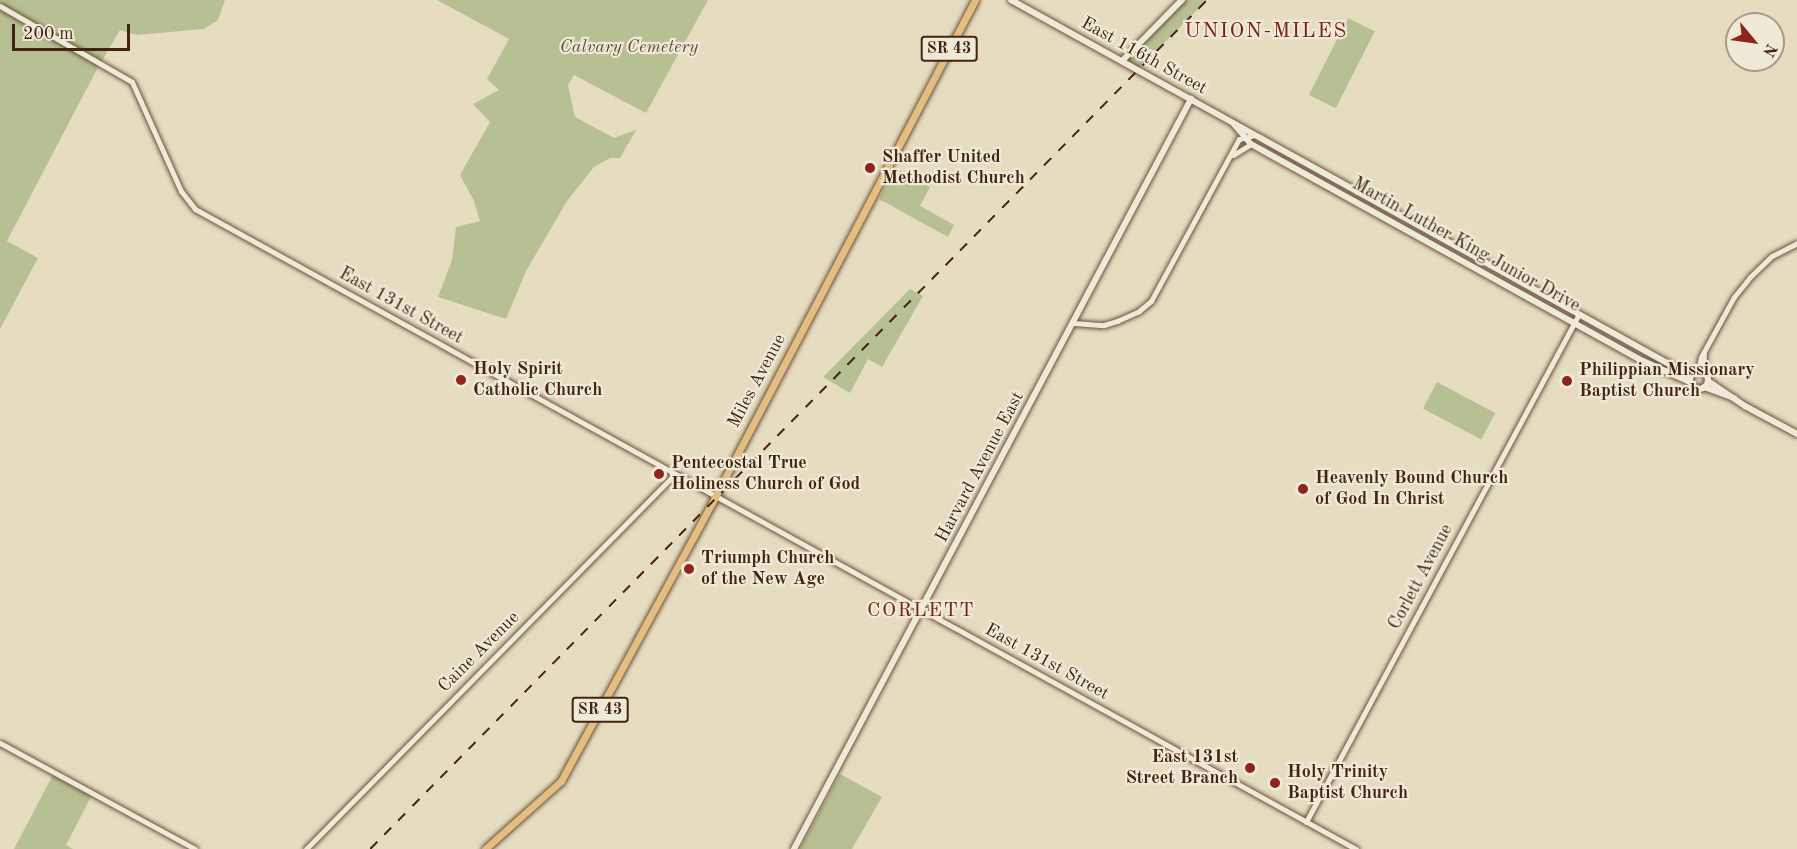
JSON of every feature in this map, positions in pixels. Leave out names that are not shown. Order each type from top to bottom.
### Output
[{"type":"main road","name":"Miles Avenue","points":[[485,849],[561,781],[715,497],[975,0]]},
{"type":"main road","name":"East 116th Street","points":[[1011,0],[1257,135]]},
{"type":"main road","points":[[1122,62],[1182,0]]},
{"type":"main road","name":"Harvard Avenue East","points":[[794,849],[1191,99]]},
{"type":"main road","name":"East 116th Street","points":[[1232,121],[1241,138],[1251,144]]},
{"type":"main road","name":"Martin Luther King Junior Drive","points":[[1257,135],[1678,369],[1698,372]]},
{"type":"main road","name":"Martin Luther King Junior Drive","points":[[1251,144],[1643,361],[1690,382],[1696,388],[1706,384]]},
{"type":"main road","points":[[1690,382],[1698,372],[1706,384],[1797,434]]},
{"type":"street","name":"East 131st Street","points":[[0,6],[132,82],[181,191],[195,209],[1356,849]]},
{"type":"street","points":[[1073,323],[1104,325],[1139,311],[1151,301],[1241,138],[1257,135]]},
{"type":"street","points":[[1229,158],[1251,144]]},
{"type":"street","points":[[1698,372],[1704,353],[1734,297],[1750,277],[1772,256],[1797,243]]},
{"type":"street","name":"Corlett Avenue","points":[[1306,822],[1579,314]]},
{"type":"street","name":"Caine Avenue","points":[[306,849],[674,475]]},
{"type":"street","points":[[0,743],[195,849]]},
{"type":"green space","points":[[0,0],[225,0],[218,20],[204,29],[137,35],[120,30],[97,69],[7,241],[38,258],[0,329]]},
{"type":"green space","name":"Calvary Cemetery","points":[[437,0],[708,0],[646,113],[574,75],[568,85],[575,117],[614,138],[636,130],[620,158],[610,158],[594,167],[567,201],[526,271],[506,319],[438,297],[452,260],[456,227],[480,221],[474,201],[460,175],[490,122],[473,104],[499,90],[487,79],[509,39]]},
{"type":"green space","points":[[1182,0],[1207,0],[1137,70],[1122,61]]},
{"type":"green space","points":[[1348,18],[1375,32],[1336,108],[1309,95]]},
{"type":"green space","points":[[896,168],[930,187],[920,206],[954,225],[948,237],[879,199]]},
{"type":"green space","points":[[910,289],[923,296],[882,367],[868,359],[850,393],[823,377]]},
{"type":"green space","points":[[1437,382],[1495,413],[1481,439],[1423,408]]},
{"type":"green space","points":[[55,771],[93,793],[66,845],[73,849],[14,849]]},
{"type":"green space","points":[[840,774],[882,797],[852,849],[800,849]]},
{"type":"railway","points":[[370,849],[1207,0]]},
{"type":"place","name":"Shaffer United Methodist Church","points":[[870,168]]},
{"type":"place","name":"Holy Spirit Catholic Church","points":[[461,380]]},
{"type":"place","name":"Philippian Missionary Baptist Church","points":[[1567,381]]},
{"type":"place","name":"Pentecostal True Holiness Church of God","points":[[659,474]]},
{"type":"place","name":"Heavenly Bound Church of God In Christ","points":[[1303,489]]},
{"type":"place","name":"Triumph Church of the New Age","points":[[689,569]]},
{"type":"place","name":"East 131st Street Branch","points":[[1250,768]]},
{"type":"place","name":"Holy Trinity Baptist Church","points":[[1275,783]]},
{"type":"district","name":"UNION-MILES","points":[[1266,32]]},
{"type":"district","name":"CORLETT","points":[[921,611]]}]
